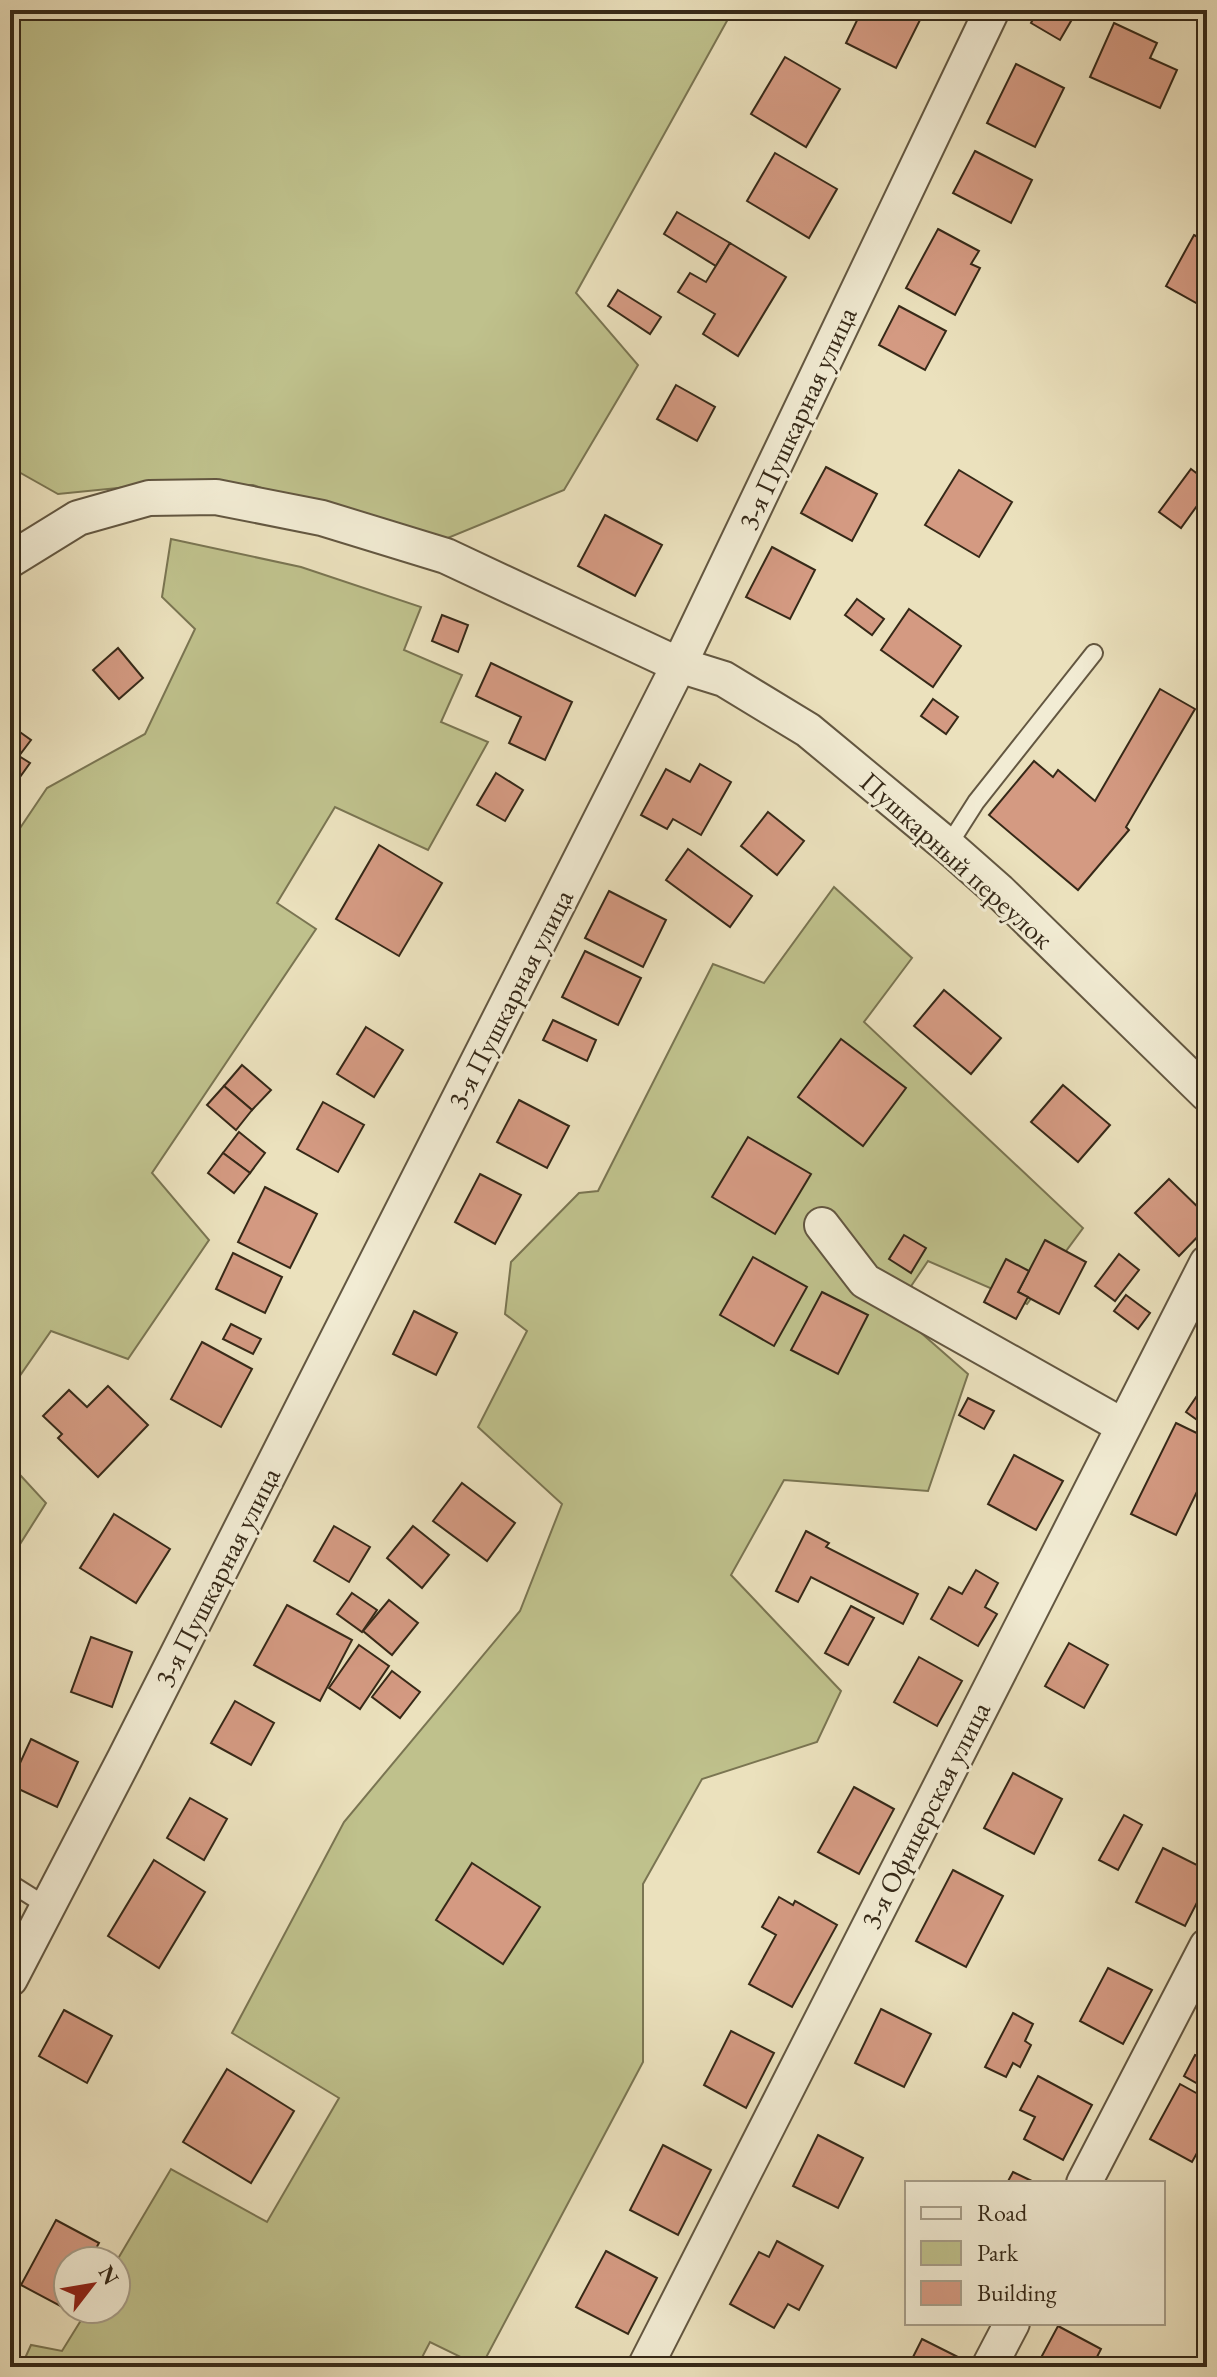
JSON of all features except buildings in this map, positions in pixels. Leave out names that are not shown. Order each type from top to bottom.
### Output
[{"type":"street","name":"3-я Пушкарная улица","points":[[10,1979],[679,665],[992,10]]},
{"type":"street","name":"Пушкарный переулок","points":[[10,560],[78,518],[149,498],[216,497],[322,518],[446,556],[679,665],[724,679],[808,730],[948,846],[999,891],[1207,1094]]},
{"type":"street","points":[[822,1225],[865,1281],[1123,1426]]},
{"type":"street","name":"3-я Офицерская улица","points":[[645,2367],[1207,1263]]},
{"type":"street","points":[[1085,2181],[1207,1946]]},
{"type":"street","points":[[989,2367],[1011,2325]]},
{"type":"lane","points":[[948,846],[976,802],[1094,653]]},
{"type":"lane","points":[[10,1883],[48,1907]]},
{"type":"green space","points":[[10,10],[733,10],[576,293],[638,365],[564,490],[426,547],[253,485],[138,486],[58,494],[10,467],[10,324],[15,326],[10,321]]},
{"type":"green space","points":[[171,539],[301,567],[421,607],[404,650],[462,675],[441,722],[488,742],[428,850],[335,807],[277,903],[316,929],[152,1173],[209,1240],[128,1359],[51,1331],[10,1390],[10,843],[47,788],[145,734],[195,629],[162,597]]},
{"type":"green space","points":[[834,887],[912,958],[864,1022],[1083,1228],[1027,1304],[928,1261],[895,1310],[968,1374],[928,1491],[784,1480],[731,1575],[841,1691],[817,1742],[702,1779],[643,1884],[643,2062],[481,2367],[430,2342],[417,2367],[21,2367],[31,2345],[62,2351],[78,2325],[132,2325],[132,2245],[126,2245],[171,2169],[267,2222],[339,2098],[232,2033],[344,1822],[520,1611],[562,1504],[478,1427],[527,1331],[505,1314],[511,1262],[579,1193],[598,1191],[713,964],[764,983]]},
{"type":"green space","points":[[10,1464],[46,1503],[10,1560]]}]
